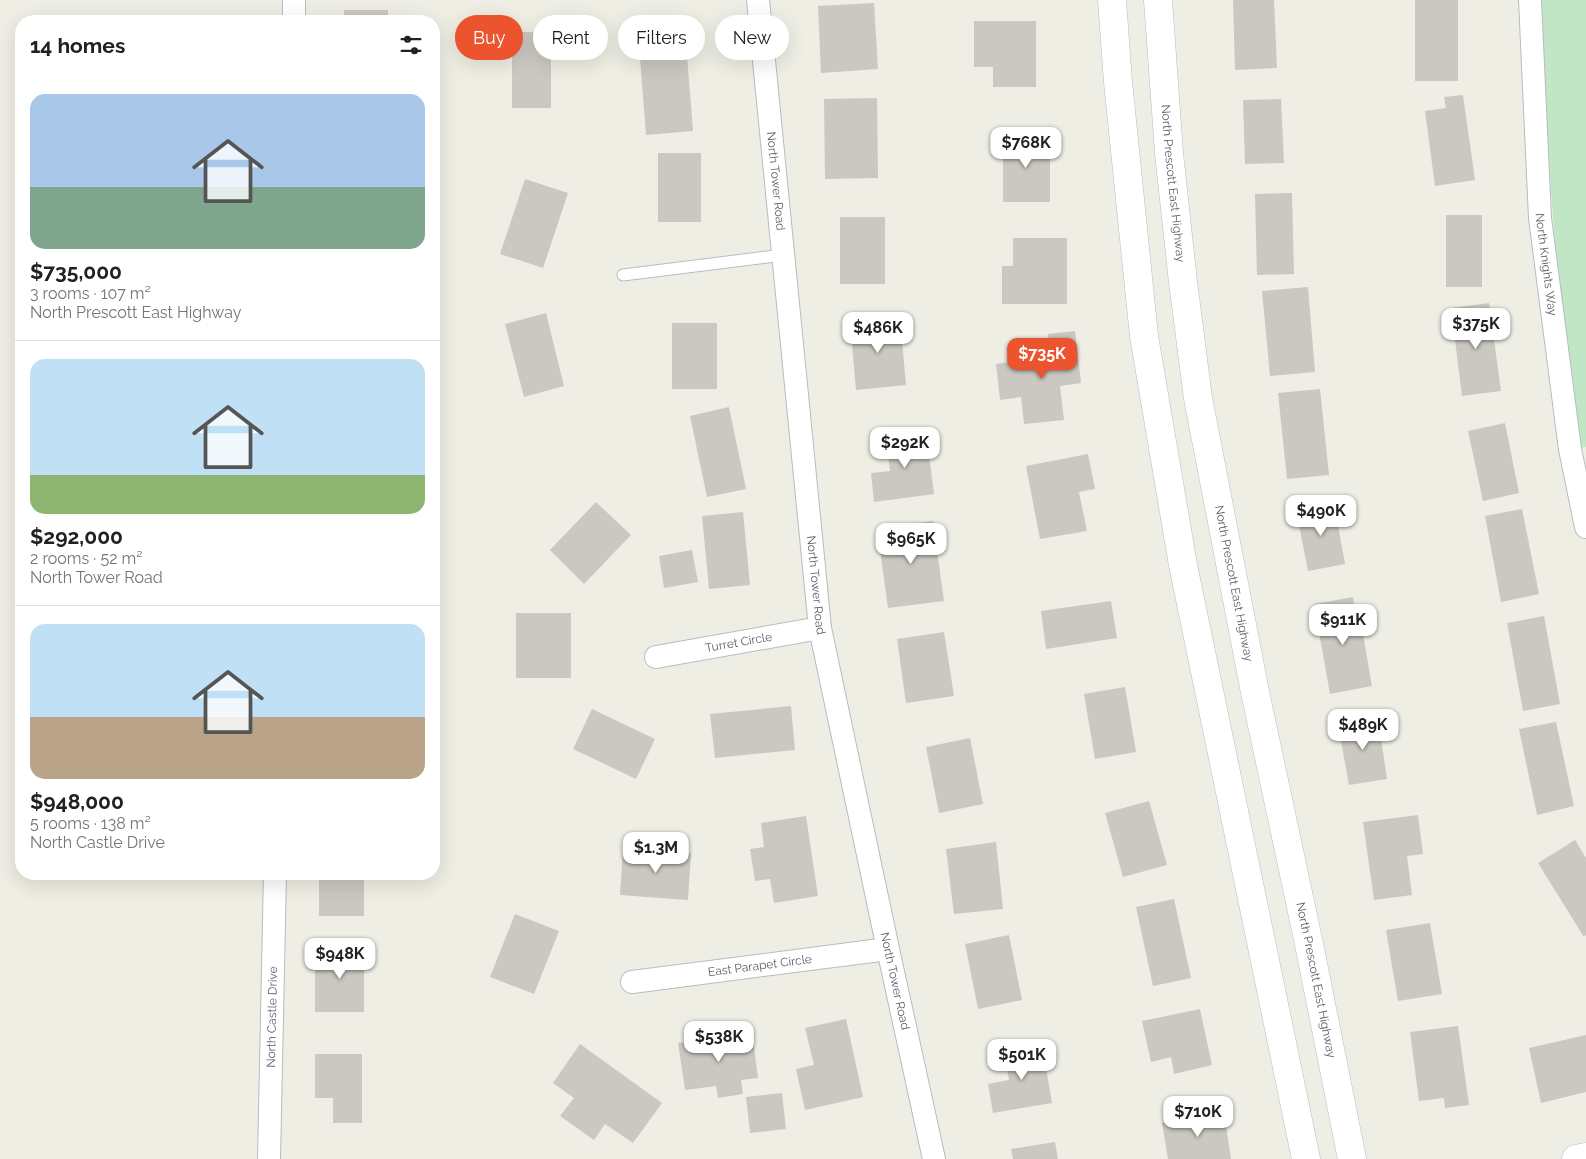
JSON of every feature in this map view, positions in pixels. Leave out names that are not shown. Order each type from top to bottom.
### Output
[{"type":"street","points":[[294,0],[294,15]]},
{"type":"street","name":"North Tower Road","points":[[758,0],[820,628],[934,1159]]},
{"type":"street","points":[[1112,0],[1144,336],[1183,565],[1306,1159]]},
{"type":"street","name":"North Prescott East Highway","points":[[1158,0],[1167,127],[1183,282],[1198,398],[1255,692],[1311,954],[1352,1159]]},
{"type":"street","name":"North Knights Way","points":[[1530,0],[1540,218],[1578,447],[1586,527]]},
{"type":"street","points":[[1123,131],[1167,127]]},
{"type":"street","name":"Turret Circle","points":[[656,657],[820,628]]},
{"type":"street","name":"North Castle Drive","points":[[269,1159],[275,880]]},
{"type":"street","name":"East Parapet Circle","points":[[632,982],[888,949]]},
{"type":"street","points":[[1576,1159],[1586,1157]]},
{"type":"lane","points":[[623,275],[783,255]]},
{"type":"green space","points":[[1537,0],[1586,0],[1586,447],[1570,449]]},
{"type":"building","points":[[1233,0],[1274,0],[1277,68],[1235,70]]},
{"type":"building","points":[[1415,0],[1458,0],[1458,81],[1415,81]]},
{"type":"building","points":[[874,3],[878,69],[821,73],[818,6]]},
{"type":"building","points":[[344,10],[388,10],[388,15],[344,15]]},
{"type":"building","points":[[974,21],[1036,21],[1036,87],[993,87],[993,67],[974,67]]},
{"type":"building","points":[[523,32],[533,32],[533,60],[551,60],[551,108],[512,108],[512,60],[523,60]]},
{"type":"building","points":[[640,60],[687,60],[693,131],[646,135]]},
{"type":"building","points":[[1463,95],[1475,180],[1435,186],[1425,111],[1446,108],[1444,97]]},
{"type":"building","points":[[877,98],[878,178],[825,179],[824,99]]},
{"type":"building","points":[[1281,99],[1284,163],[1245,164],[1243,100]]},
{"type":"building","points":[[1003,137],[1050,137],[1050,202],[1003,202]]},
{"type":"building","points":[[658,153],[701,153],[701,222],[658,222]]},
{"type":"building","points":[[525,179],[568,193],[543,268],[500,254]]},
{"type":"building","points":[[1292,193],[1294,274],[1257,275],[1255,194]]},
{"type":"building","points":[[1446,215],[1482,215],[1482,287],[1446,287]]},
{"type":"building","points":[[840,217],[885,217],[885,284],[840,284]]},
{"type":"building","points":[[1013,238],[1067,238],[1067,304],[1002,304],[1002,266],[1013,266]]},
{"type":"building","points":[[1308,287],[1315,372],[1270,376],[1262,291]]},
{"type":"building","points":[[1489,303],[1501,391],[1462,396],[1451,308]]},
{"type":"building","points":[[546,313],[564,386],[524,397],[505,324]]},
{"type":"building","points":[[900,318],[906,385],[856,390],[850,322]]},
{"type":"building","points":[[672,323],[717,323],[717,389],[672,389]]},
{"type":"building","points":[[1075,331],[1081,383],[1060,386],[1064,420],[1024,424],[1021,397],[1000,400],[996,364],[1051,357],[1048,334]]},
{"type":"building","points":[[1320,389],[1329,475],[1287,479],[1278,393]]},
{"type":"building","points":[[729,407],[746,489],[707,497],[690,416]]},
{"type":"building","points":[[1505,423],[1519,493],[1483,501],[1468,431]]},
{"type":"building","points":[[926,431],[934,494],[874,502],[871,473],[890,471],[886,436]]},
{"type":"building","points":[[1088,454],[1095,489],[1079,492],[1087,531],[1040,539],[1026,466]]},
{"type":"building","points":[[596,502],[631,535],[584,584],[550,550]]},
{"type":"building","points":[[1334,503],[1345,564],[1308,571],[1296,510]]},
{"type":"building","points":[[1522,509],[1539,594],[1501,602],[1485,516]]},
{"type":"building","points":[[743,512],[750,585],[709,589],[702,516]]},
{"type":"building","points":[[933,521],[944,601],[888,608],[877,528]]},
{"type":"building","points":[[692,550],[698,582],[664,588],[659,556]]},
{"type":"building","points":[[1353,597],[1356,618],[1360,617],[1372,686],[1330,694],[1314,604]]},
{"type":"building","points":[[1111,601],[1117,638],[1046,649],[1041,611]]},
{"type":"building","points":[[516,613],[571,613],[571,678],[516,678]]},
{"type":"building","points":[[1544,616],[1560,704],[1523,711],[1507,623]]},
{"type":"building","points":[[944,632],[954,696],[906,703],[897,639]]},
{"type":"building","points":[[1125,687],[1136,752],[1095,759],[1084,694]]},
{"type":"building","points":[[791,706],[795,750],[715,758],[710,714]]},
{"type":"building","points":[[592,709],[655,739],[636,779],[573,749]]},
{"type":"building","points":[[1378,718],[1387,779],[1349,785],[1338,724]]},
{"type":"building","points":[[1556,722],[1574,806],[1537,815],[1519,729]]},
{"type":"building","points":[[970,738],[983,804],[939,813],[926,747]]},
{"type":"building","points":[[1149,801],[1167,865],[1123,877],[1105,813]]},
{"type":"building","points":[[1418,815],[1423,854],[1407,856],[1412,895],[1374,900],[1363,822]]},
{"type":"building","points":[[806,816],[818,896],[774,903],[770,879],[755,881],[750,849],[764,847],[761,823]]},
{"type":"building","points":[[1575,840],[1586,858],[1586,935],[1584,937],[1538,863]]},
{"type":"building","points":[[996,842],[1003,909],[954,914],[946,849]]},
{"type":"building","points":[[623,849],[691,853],[688,900],[620,895]]},
{"type":"building","points":[[319,880],[364,880],[364,916],[319,916]]},
{"type":"building","points":[[1174,899],[1191,978],[1153,986],[1136,907]]},
{"type":"building","points":[[515,914],[559,931],[534,994],[490,977]]},
{"type":"building","points":[[1430,923],[1442,994],[1398,1001],[1386,930]]},
{"type":"building","points":[[1009,935],[1022,1000],[978,1009],[965,944]]},
{"type":"building","points":[[315,947],[364,947],[364,1012],[315,1012]]},
{"type":"building","points":[[1200,1009],[1212,1065],[1174,1074],[1171,1057],[1151,1062],[1142,1021]]},
{"type":"building","points":[[846,1019],[863,1097],[805,1110],[796,1069],[814,1065],[805,1028]]},
{"type":"building","points":[[1458,1026],[1469,1105],[1445,1108],[1444,1098],[1419,1101],[1410,1032]]},
{"type":"building","points":[[752,1032],[758,1078],[741,1080],[743,1094],[718,1098],[716,1086],[685,1090],[678,1043]]},
{"type":"building","points":[[1586,1035],[1586,1092],[1541,1103],[1529,1048]]},
{"type":"building","points":[[580,1044],[662,1103],[633,1143],[605,1124],[594,1140],[560,1116],[574,1098],[553,1083]]},
{"type":"building","points":[[1042,1044],[1052,1103],[993,1113],[988,1084],[1009,1080],[1003,1050]]},
{"type":"building","points":[[315,1054],[362,1054],[362,1123],[333,1123],[333,1098],[315,1098]]},
{"type":"building","points":[[782,1093],[786,1129],[750,1133],[746,1097]]},
{"type":"building","points":[[1224,1113],[1231,1159],[1168,1159],[1162,1123]]},
{"type":"building","points":[[1055,1142],[1058,1159],[1013,1159],[1011,1149]]}]
